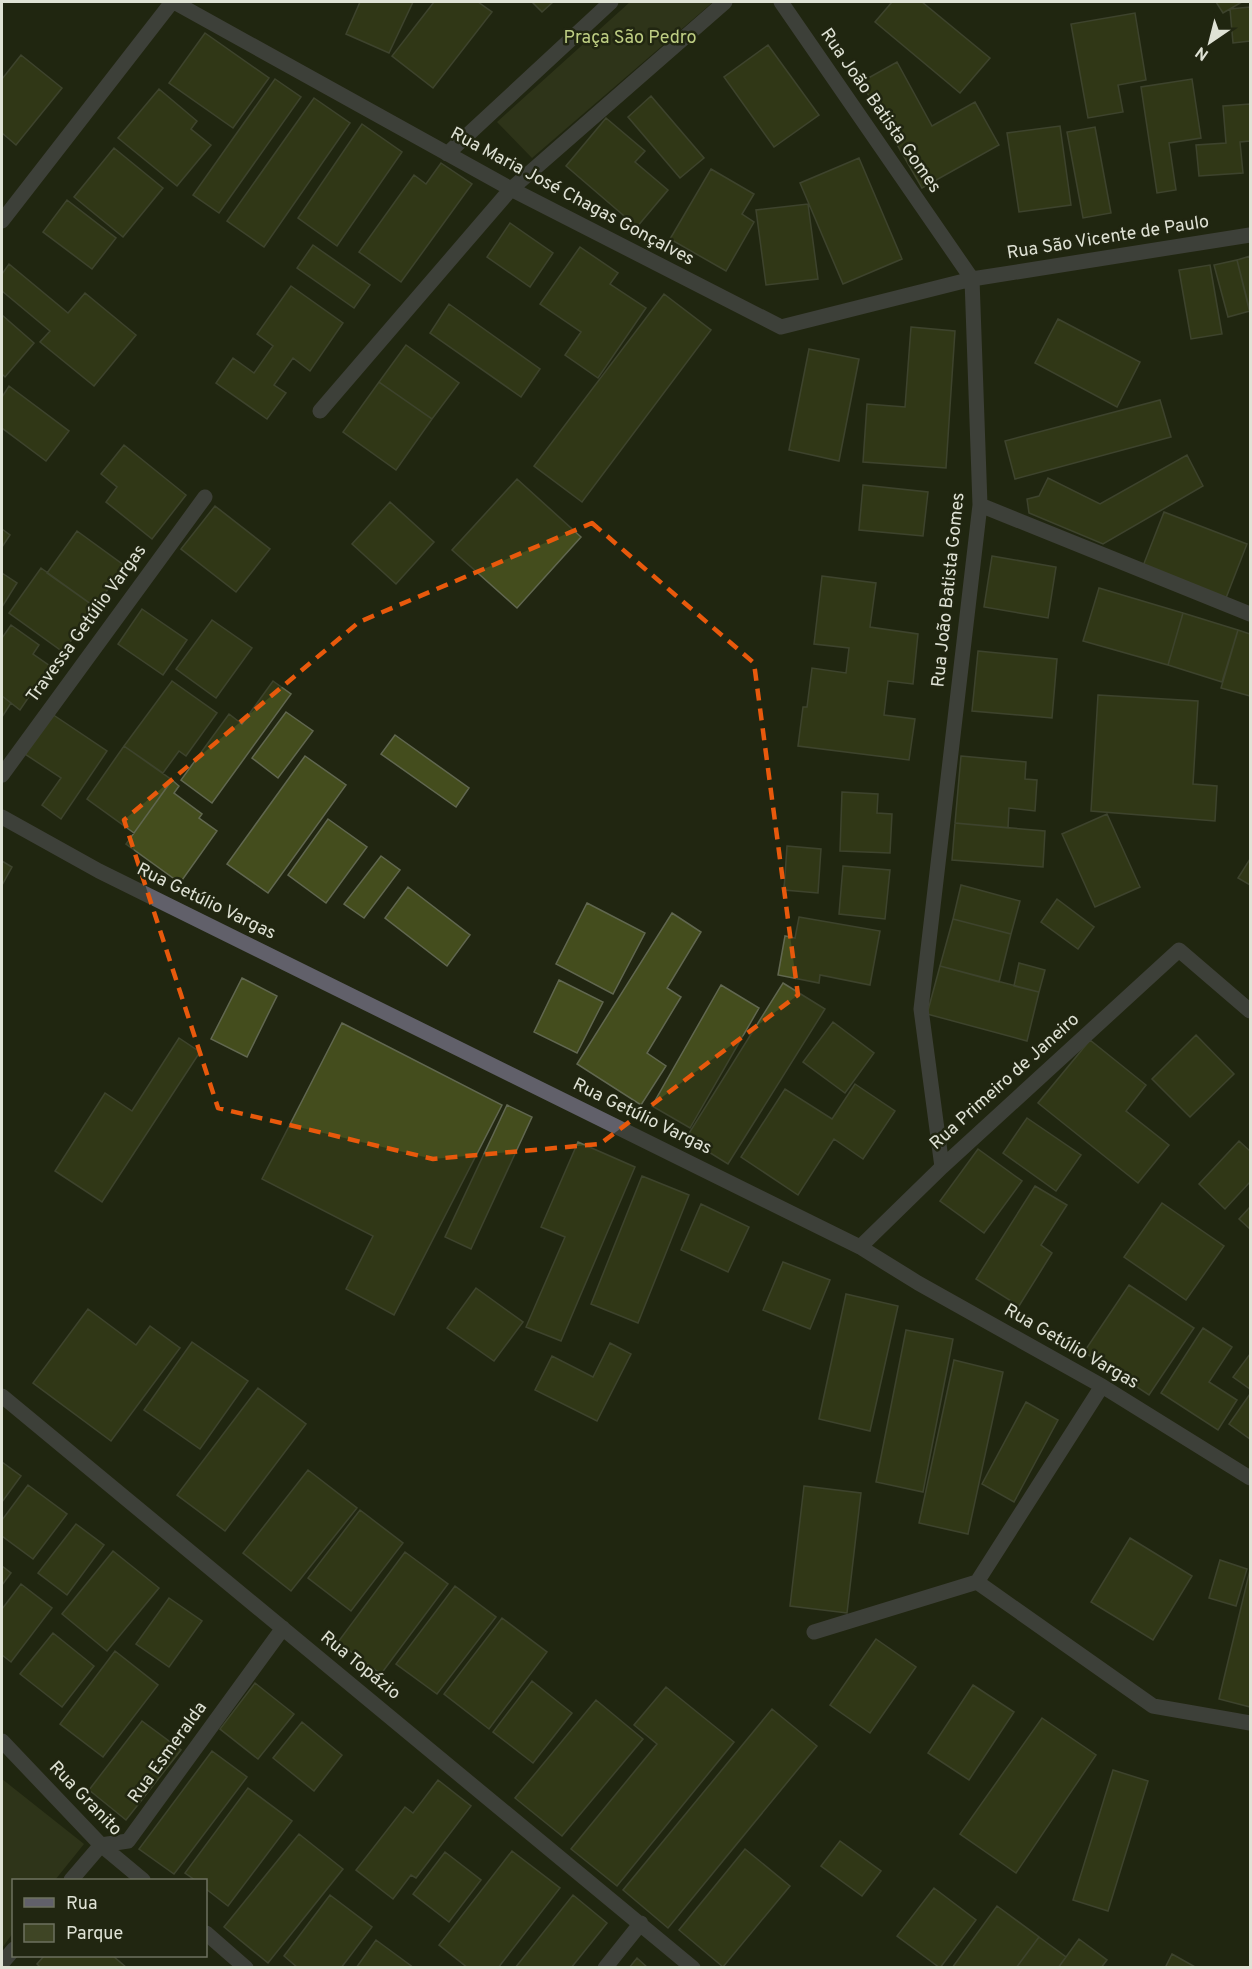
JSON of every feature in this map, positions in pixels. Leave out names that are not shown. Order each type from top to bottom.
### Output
[{"type":"street","name":"Rua Maria José Chagas Gonçalves","points":[[173,2],[511,189],[781,327],[972,279]]},
{"type":"street","points":[[2,221],[173,2]]},
{"type":"street","points":[[447,154],[611,2]]},
{"type":"street","points":[[320,411],[511,189],[725,2]]},
{"type":"street","name":"Rua João Batista Gomes","points":[[781,2],[972,279],[980,505],[921,1009],[942,1167]]},
{"type":"street","name":"Rua São Vicente de Paulo","points":[[972,279],[1251,236]]},
{"type":"street","name":"Travessa Getúlio Vargas","points":[[2,774],[205,497]]},
{"type":"street","points":[[980,505],[1251,614]]},
{"type":"street","name":"Rua Getúlio Vargas","points":[[2,817],[99,871],[860,1247],[1102,1386],[1251,1478]]},
{"type":"street","name":"Rua Primeiro de Janeiro","points":[[860,1247],[942,1167],[1179,950],[1251,1011]]},
{"type":"street","points":[[814,1632],[977,1582],[1102,1386]]},
{"type":"street","name":"Rua Topázio","points":[[2,1396],[693,1968]]},
{"type":"street","points":[[977,1582],[1154,1706],[1251,1724]]},
{"type":"street","name":"Rua Esmeralda","points":[[101,1845],[128,1841],[283,1628]]},
{"type":"street","name":"Rua Granito","points":[[2,1741],[101,1845],[141,1879]]},
{"type":"street","points":[[72,1879],[101,1845]]},
{"type":"street","points":[[605,1968],[641,1923]]},
{"type":"street","points":[[207,1934],[246,1968]]},
{"type":"street","points":[[2,1963],[12,1951]]},
{"type":"highlighted area","points":[[592,523],[754,663],[798,995],[600,1144],[433,1159],[218,1108],[124,820],[359,622]]},
{"type":"green space","name":"Praça São Pedro","points":[[630,2],[713,2],[532,158],[497,122]]},
{"type":"green space","points":[[2,1779],[84,1844],[56,1879],[12,1879],[12,1934],[2,1948]]},
{"type":"building","points":[[360,2],[413,2],[389,53],[346,34]]},
{"type":"building","points":[[434,2],[478,2],[492,12],[433,88],[392,56]]},
{"type":"building","points":[[532,2],[553,2],[542,12]]},
{"type":"building","points":[[892,2],[922,2],[990,58],[960,93],[875,22]]},
{"type":"building","points":[[1216,2],[1242,2],[1223,13]]},
{"type":"building","points":[[1250,7],[1250,41],[1233,43],[1230,9]]},
{"type":"building","points":[[1135,13],[1146,80],[1118,85],[1123,112],[1088,118],[1071,24]]},
{"type":"building","points":[[205,33],[269,78],[233,128],[169,83]]},
{"type":"building","points":[[768,45],[819,115],[774,147],[724,77]]},
{"type":"building","points":[[21,55],[62,88],[16,145],[2,133],[2,79]]},
{"type":"building","points":[[897,62],[932,126],[975,102],[999,145],[922,188],[861,82]]},
{"type":"building","points":[[275,79],[301,97],[219,213],[193,195]]},
{"type":"building","points":[[1192,79],[1201,138],[1169,143],[1176,190],[1157,193],[1141,87]]},
{"type":"building","points":[[159,89],[197,121],[191,129],[211,145],[177,186],[118,138]]},
{"type":"building","points":[[651,96],[704,158],[680,178],[628,117]]},
{"type":"building","points":[[314,98],[350,123],[264,247],[227,221]]},
{"type":"building","points":[[1250,104],[1250,141],[1240,142],[1243,173],[1199,176],[1196,145],[1226,143],[1223,106]]},
{"type":"building","points":[[606,118],[645,151],[635,162],[668,190],[637,227],[566,166]]},
{"type":"building","points":[[362,124],[402,152],[337,246],[298,218]]},
{"type":"building","points":[[1060,126],[1071,205],[1019,212],[1007,133]]},
{"type":"building","points":[[1095,127],[1111,213],[1083,218],[1067,132]]},
{"type":"building","points":[[114,148],[163,188],[123,237],[74,197]]},
{"type":"building","points":[[859,158],[902,259],[843,284],[800,183]]},
{"type":"building","points":[[441,163],[472,184],[401,282],[359,252],[414,175],[426,184]]},
{"type":"building","points":[[711,169],[754,194],[742,214],[754,222],[726,271],[670,239]]},
{"type":"building","points":[[67,200],[116,238],[92,269],[43,232]]},
{"type":"building","points":[[808,204],[818,279],[766,285],[756,210]]},
{"type":"building","points":[[510,223],[553,253],[530,287],[487,257]]},
{"type":"building","points":[[313,245],[370,285],[354,308],[297,268]]},
{"type":"building","points":[[580,247],[618,273],[610,284],[646,308],[598,378],[565,355],[581,332],[540,304]]},
{"type":"building","points":[[1250,256],[1250,313],[1237,260]]},
{"type":"building","points":[[1237,260],[1250,311],[1228,317],[1214,265]]},
{"type":"building","points":[[9,264],[68,313],[85,293],[136,335],[94,386],[40,342],[50,331],[2,291],[2,274]]},
{"type":"building","points":[[1210,265],[1222,334],[1191,339],[1179,270]]},
{"type":"building","points":[[291,286],[343,323],[310,371],[293,358],[274,385],[286,393],[267,419],[216,383],[233,358],[254,373],[273,346],[257,334]]},
{"type":"building","points":[[664,294],[711,330],[582,502],[534,466]]},
{"type":"building","points":[[449,304],[540,369],[521,397],[430,333]]},
{"type":"building","points":[[2,315],[34,343],[5,377],[2,374]]},
{"type":"building","points":[[1058,319],[1140,362],[1117,407],[1035,363]]},
{"type":"building","points":[[911,327],[955,331],[946,468],[863,462],[867,404],[905,407]]},
{"type":"building","points":[[406,345],[459,383],[432,419],[379,382]]},
{"type":"building","points":[[809,349],[859,359],[839,461],[789,450]]},
{"type":"building","points":[[379,382],[432,419],[396,470],[343,432]]},
{"type":"building","points":[[9,386],[69,431],[46,461],[2,428],[2,397]]},
{"type":"building","points":[[1160,400],[1171,437],[1015,479],[1005,441]]},
{"type":"building","points":[[124,445],[186,495],[152,539],[106,502],[117,487],[101,474]]},
{"type":"building","points":[[1187,455],[1203,486],[1103,544],[1029,513],[1027,499],[1039,496],[1048,478],[1100,504]]},
{"type":"building","points":[[517,479],[581,537],[517,608],[452,550]]},
{"type":"building","points":[[863,485],[928,492],[923,536],[859,530]]},
{"type":"building","points":[[390,502],[434,542],[396,584],[352,544]]},
{"type":"building","points":[[215,506],[270,549],[236,592],[181,549]]},
{"type":"building","points":[[1164,512],[1247,544],[1226,598],[1143,566]]},
{"type":"building","points":[[2,529],[10,535],[2,547]]},
{"type":"building","points":[[77,531],[125,566],[95,607],[47,573]]},
{"type":"building","points":[[992,556],[1056,567],[1048,618],[984,607]]},
{"type":"building","points":[[41,568],[95,607],[63,652],[9,613]]},
{"type":"building","points":[[2,573],[17,583],[2,607]]},
{"type":"building","points":[[822,576],[876,583],[870,627],[918,634],[913,684],[888,681],[884,715],[915,719],[909,760],[798,746],[803,707],[807,707],[812,668],[846,673],[849,648],[814,644]]},
{"type":"building","points":[[1099,588],[1183,613],[1168,665],[1083,641]]},
{"type":"building","points":[[142,609],[187,640],[163,675],[118,644]]},
{"type":"building","points":[[1183,613],[1238,630],[1222,682],[1168,665]]},
{"type":"building","points":[[212,620],[252,648],[216,698],[176,669]]},
{"type":"building","points":[[11,625],[39,645],[33,654],[50,666],[20,710],[2,696],[2,638]]},
{"type":"building","points":[[1238,630],[1250,634],[1250,696],[1221,688]]},
{"type":"building","points":[[978,651],[1057,659],[1052,718],[972,711]]},
{"type":"building","points":[[172,681],[217,713],[186,756],[179,751],[163,773],[124,746]]},
{"type":"building","points":[[273,681],[291,694],[212,803],[181,780],[229,714],[242,724]]},
{"type":"building","points":[[1098,695],[1198,701],[1193,784],[1217,786],[1215,821],[1091,811]]},
{"type":"building","points":[[2,696],[11,703],[2,717]]},
{"type":"building","points":[[286,712],[313,731],[278,778],[252,758]]},
{"type":"building","points":[[52,714],[107,751],[61,819],[42,805],[61,778],[25,754]]},
{"type":"building","points":[[395,735],[469,788],[456,807],[381,754]]},
{"type":"building","points":[[124,746],[172,780],[134,833],[87,799]]},
{"type":"building","points":[[305,756],[346,785],[268,893],[227,864]]},
{"type":"building","points":[[961,756],[1026,762],[1025,779],[1037,780],[1035,811],[1009,808],[1008,828],[955,823]]},
{"type":"building","points":[[172,780],[179,786],[174,793],[202,814],[199,818],[217,831],[180,883],[126,844]]},
{"type":"building","points":[[842,792],[878,794],[877,813],[892,814],[890,853],[840,851]]},
{"type":"building","points":[[1107,814],[1140,887],[1095,907],[1062,834]]},
{"type":"building","points":[[328,819],[367,847],[326,903],[288,875]]},
{"type":"building","points":[[955,823],[1045,831],[1043,867],[952,860]]},
{"type":"building","points":[[787,846],[821,849],[818,893],[784,890]]},
{"type":"building","points":[[381,856],[400,870],[364,918],[344,904]]},
{"type":"building","points":[[1250,859],[1250,885],[1238,878]]},
{"type":"building","points":[[2,861],[12,867],[2,885]]},
{"type":"building","points":[[843,866],[890,870],[885,919],[839,914]]},
{"type":"building","points":[[961,885],[1020,901],[1011,934],[953,919]]},
{"type":"building","points":[[408,887],[470,935],[447,966],[385,918]]},
{"type":"building","points":[[1057,899],[1094,927],[1078,949],[1041,922]]},
{"type":"building","points":[[587,903],[645,933],[613,994],[556,964]]},
{"type":"building","points":[[672,913],[701,932],[667,988],[681,997],[647,1053],[666,1066],[641,1105],[577,1064]]},
{"type":"building","points":[[799,917],[880,931],[870,985],[820,975],[819,983],[778,975],[785,936],[795,938]]},
{"type":"building","points":[[953,919],[1011,934],[999,982],[940,966]]},
{"type":"building","points":[[1019,963],[1045,970],[1039,992],[1014,986]]},
{"type":"building","points":[[940,966],[1039,992],[1027,1041],[927,1014]]},
{"type":"building","points":[[242,978],[277,996],[247,1057],[211,1039]]},
{"type":"building","points":[[559,980],[603,1002],[577,1053],[534,1032]]},
{"type":"building","points":[[783,983],[825,1009],[728,1164],[686,1138]]},
{"type":"building","points":[[721,985],[759,1008],[690,1128],[652,1106]]},
{"type":"building","points":[[833,1022],[874,1053],[845,1093],[803,1062]]},
{"type":"building","points":[[342,1023],[502,1105],[394,1315],[346,1289],[373,1236],[262,1179]]},
{"type":"building","points":[[1196,1035],[1234,1074],[1190,1117],[1152,1079]]},
{"type":"building","points":[[179,1038],[200,1052],[102,1202],[55,1171],[105,1093],[132,1111]]},
{"type":"building","points":[[1090,1040],[1146,1085],[1126,1111],[1169,1145],[1138,1183],[1038,1103]]},
{"type":"building","points":[[855,1084],[895,1111],[863,1159],[834,1139],[798,1195],[741,1157],[785,1089],[832,1119]]},
{"type":"building","points":[[507,1105],[532,1117],[471,1249],[445,1237]]},
{"type":"building","points":[[1027,1118],[1081,1155],[1056,1191],[1003,1153]]},
{"type":"building","points":[[1239,1141],[1250,1151],[1250,1182],[1225,1209],[1199,1184]]},
{"type":"building","points":[[578,1142],[635,1167],[561,1341],[526,1327],[565,1237],[541,1227]]},
{"type":"building","points":[[978,1149],[1022,1181],[984,1233],[940,1201]]},
{"type":"building","points":[[642,1176],[689,1195],[638,1323],[591,1304]]},
{"type":"building","points":[[1035,1186],[1067,1205],[1041,1245],[1052,1253],[1019,1306],[976,1279]]},
{"type":"building","points":[[1162,1203],[1224,1246],[1186,1300],[1124,1257]]},
{"type":"building","points":[[701,1204],[749,1227],[728,1272],[681,1250]]},
{"type":"building","points":[[1250,1207],[1250,1229],[1239,1219]]},
{"type":"building","points":[[783,1262],[830,1280],[810,1329],[763,1310]]},
{"type":"building","points":[[1129,1285],[1194,1328],[1149,1395],[1084,1352]]},
{"type":"building","points":[[476,1288],[523,1322],[494,1361],[447,1328]]},
{"type":"building","points":[[846,1294],[898,1306],[870,1431],[819,1419]]},
{"type":"building","points":[[88,1309],[136,1345],[150,1326],[180,1348],[111,1441],[33,1383]]},
{"type":"building","points":[[1203,1328],[1232,1347],[1209,1382],[1237,1400],[1218,1430],[1161,1393]]},
{"type":"building","points":[[906,1330],[953,1339],[923,1492],[876,1482]]},
{"type":"building","points":[[192,1342],[248,1381],[200,1449],[144,1410]]},
{"type":"building","points":[[610,1343],[631,1354],[597,1421],[535,1390],[552,1356],[593,1377]]},
{"type":"building","points":[[1250,1354],[1250,1389],[1233,1377]]},
{"type":"building","points":[[954,1360],[1003,1372],[968,1534],[919,1523]]},
{"type":"building","points":[[258,1388],[306,1424],[225,1531],[177,1495]]},
{"type":"building","points":[[1250,1394],[1250,1439],[1229,1424]]},
{"type":"building","points":[[1026,1402],[1058,1420],[1014,1502],[982,1484]]},
{"type":"building","points":[[2,1462],[21,1476],[2,1502]]},
{"type":"building","points":[[308,1470],[357,1508],[291,1591],[243,1553]]},
{"type":"building","points":[[28,1485],[67,1514],[33,1559],[2,1536],[2,1520]]},
{"type":"building","points":[[804,1486],[861,1493],[847,1613],[790,1606]]},
{"type":"building","points":[[360,1510],[403,1543],[351,1611],[308,1578]]},
{"type":"building","points":[[76,1524],[104,1545],[67,1595],[38,1573]]},
{"type":"building","points":[[1130,1538],[1192,1576],[1153,1640],[1091,1602]]},
{"type":"building","points":[[113,1551],[159,1588],[107,1651],[62,1614]]},
{"type":"building","points":[[405,1552],[448,1584],[381,1674],[338,1642]]},
{"type":"building","points":[[1220,1560],[1247,1569],[1236,1606],[1209,1598]]},
{"type":"building","points":[[2,1566],[11,1573],[2,1585]]},
{"type":"building","points":[[1250,1570],[1250,1707],[1219,1699]]},
{"type":"building","points":[[21,1584],[52,1608],[11,1662],[2,1655],[2,1609]]},
{"type":"building","points":[[455,1586],[496,1617],[437,1694],[396,1664]]},
{"type":"building","points":[[169,1598],[202,1621],[169,1667],[136,1644]]},
{"type":"building","points":[[502,1618],[547,1652],[489,1729],[444,1694]]},
{"type":"building","points":[[53,1633],[94,1666],[62,1707],[20,1674]]},
{"type":"building","points":[[876,1639],[916,1667],[870,1733],[830,1705]]},
{"type":"building","points":[[115,1651],[158,1685],[103,1757],[60,1724]]},
{"type":"building","points":[[532,1681],[572,1713],[533,1763],[493,1732]]},
{"type":"building","points":[[255,1683],[294,1714],[258,1759],[220,1729]]},
{"type":"building","points":[[973,1685],[1014,1712],[969,1780],[928,1753]]},
{"type":"building","points":[[666,1687],[734,1742],[617,1886],[571,1849],[657,1744],[634,1725]]},
{"type":"building","points":[[596,1700],[643,1739],[562,1836],[515,1798]]},
{"type":"building","points":[[772,1709],[817,1746],[668,1928],[623,1890]]},
{"type":"building","points":[[1042,1718],[1096,1755],[1016,1873],[960,1834]]},
{"type":"building","points":[[142,1721],[181,1750],[126,1820],[89,1790]]},
{"type":"building","points":[[302,1722],[342,1755],[314,1791],[273,1758]]},
{"type":"building","points":[[212,1751],[247,1777],[174,1874],[139,1849]]},
{"type":"building","points":[[1113,1770],[1148,1781],[1108,1911],[1073,1900]]},
{"type":"building","points":[[438,1780],[471,1806],[416,1878],[411,1875],[393,1899],[356,1870],[405,1807],[413,1813]]},
{"type":"building","points":[[248,1788],[292,1821],[228,1906],[207,1890],[207,1879],[194,1879],[185,1873]]},
{"type":"building","points":[[299,1834],[343,1869],[268,1963],[224,1927]]},
{"type":"building","points":[[840,1841],[881,1871],[862,1896],[821,1866]]},
{"type":"building","points":[[745,1849],[790,1886],[723,1967],[679,1930]]},
{"type":"building","points":[[512,1851],[560,1888],[498,1968],[468,1968],[439,1945]]},
{"type":"building","points":[[445,1852],[481,1880],[449,1922],[413,1894]]},
{"type":"building","points":[[934,1888],[976,1920],[940,1968],[897,1936]]},
{"type":"building","points":[[330,1895],[372,1927],[341,1968],[298,1968],[284,1956]]},
{"type":"building","points":[[573,1895],[607,1923],[571,1968],[515,1968]]},
{"type":"building","points":[[997,1906],[1039,1937],[1016,1968],[952,1968]]},
{"type":"building","points":[[1039,1937],[1066,1957],[1058,1968],[1016,1968]]},
{"type":"building","points":[[1079,1939],[1107,1960],[1101,1968],[1058,1968]]},
{"type":"building","points":[[376,1940],[414,1968],[356,1968]]},
{"type":"building","points":[[1172,1954],[1197,1968],[1165,1968]]},
{"type":"building","points":[[43,1957],[114,1957],[127,1968],[41,1968],[37,1964]]},
{"type":"building","points":[[637,1958],[648,1968],[629,1968]]}]
